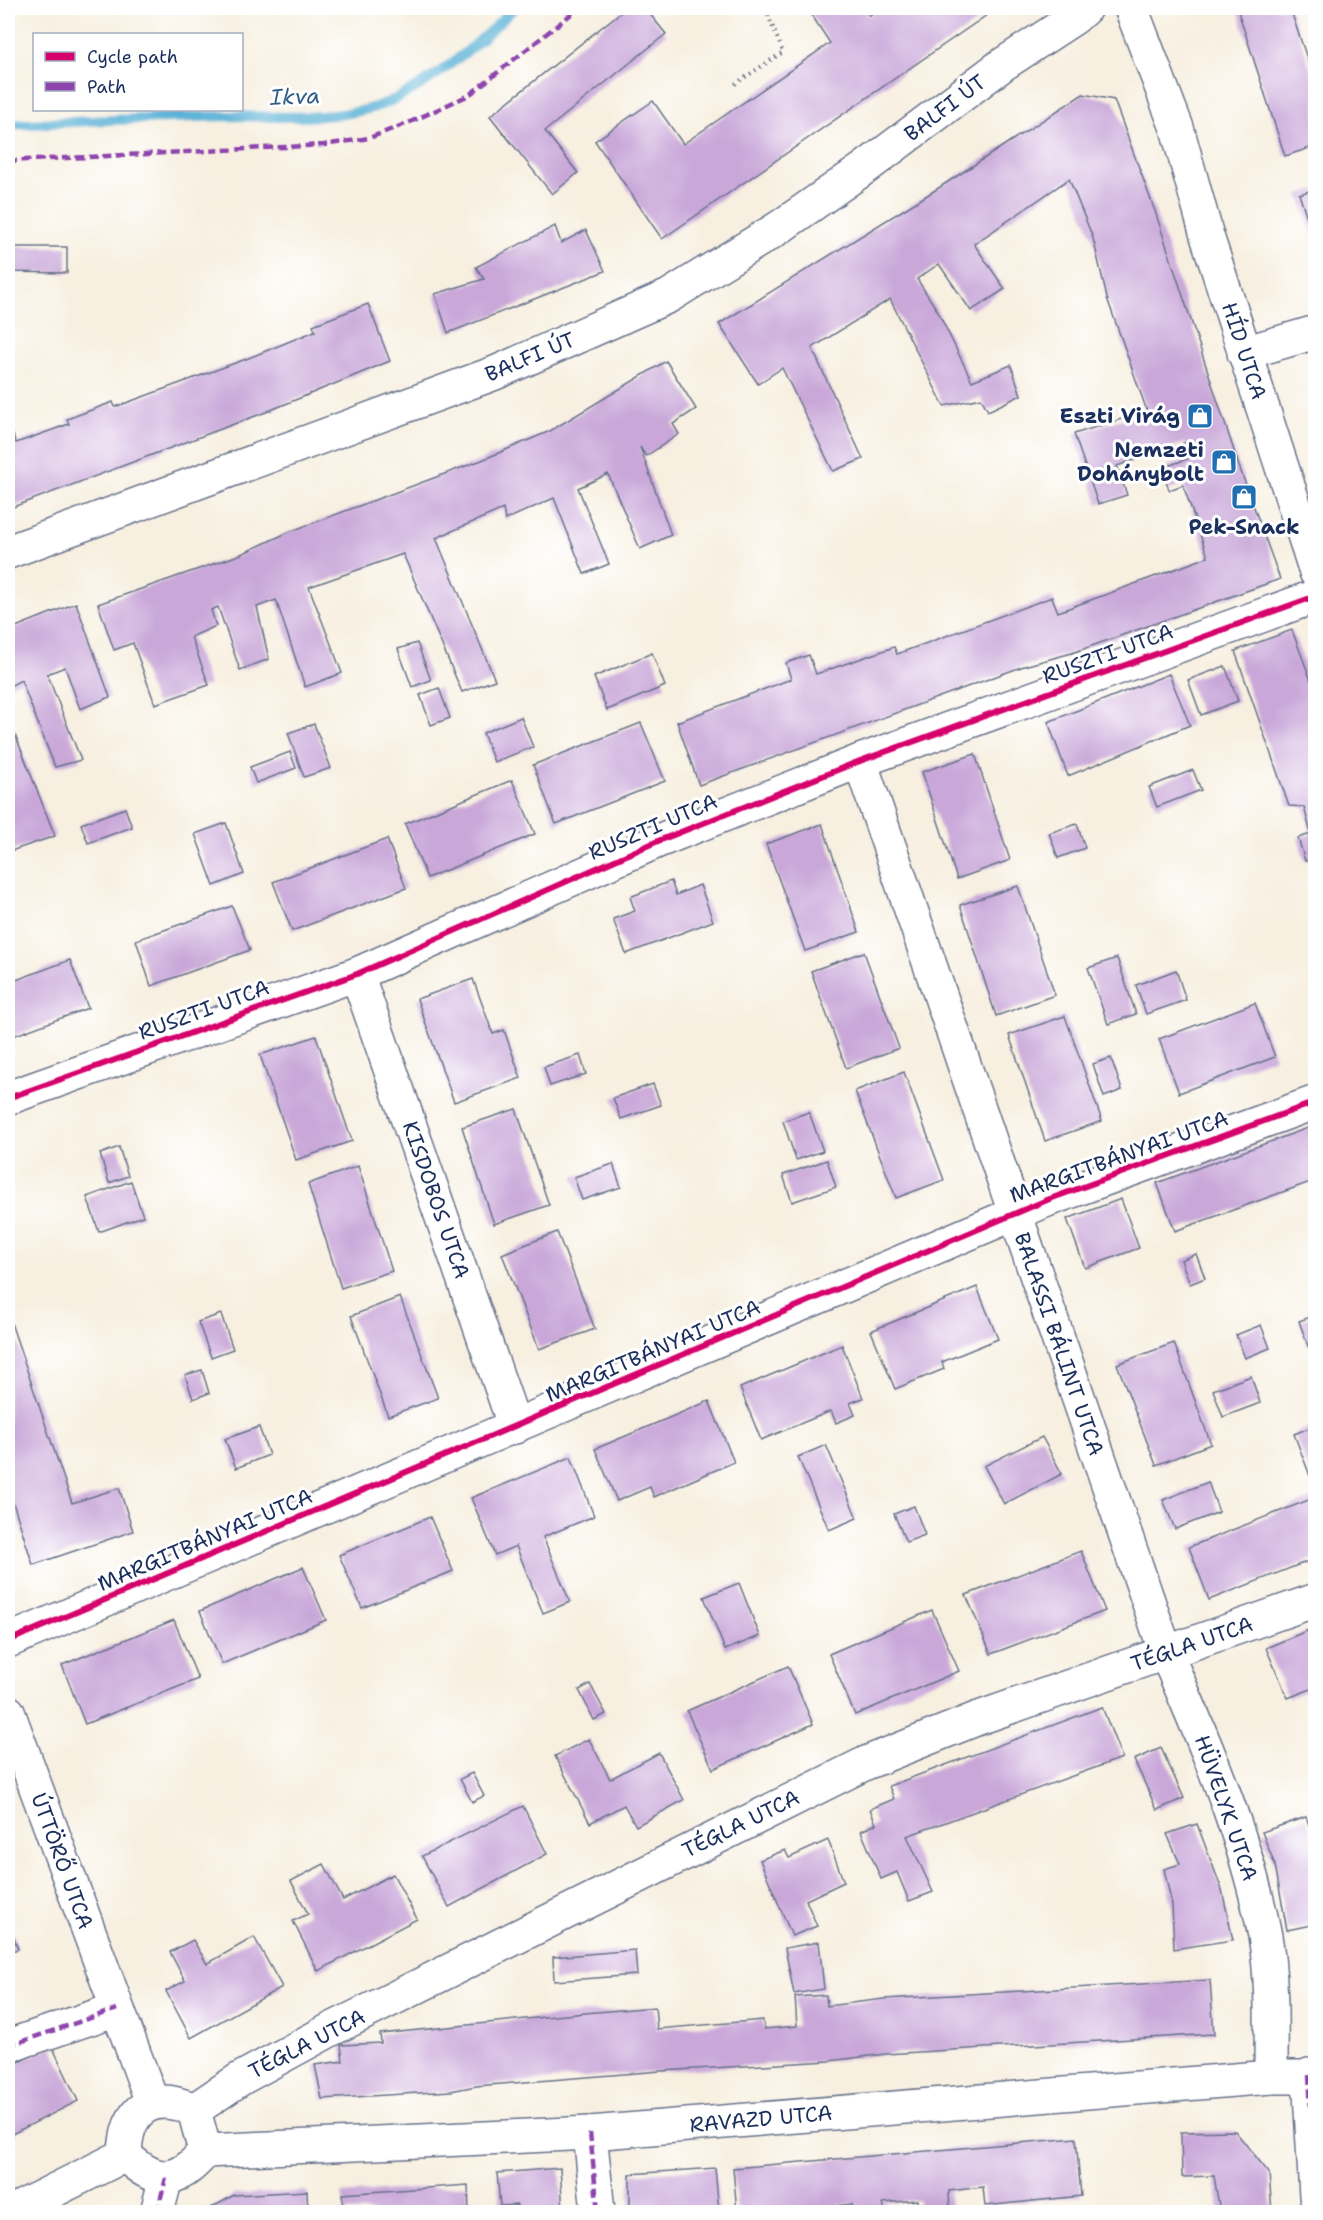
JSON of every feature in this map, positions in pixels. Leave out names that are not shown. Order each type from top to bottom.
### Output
[{"type":"street","name":"BALFI ÚT","points":[[1002,65],[1055,8]]},
{"type":"street","name":"BALFI ÚT","points":[[8,552],[495,372],[669,296],[866,168],[1002,65],[1074,18],[1084,8]]},
{"type":"street","name":"HÍD UTCA","points":[[1131,8],[1177,128],[1244,353],[1316,572]]},
{"type":"street","name":"HÍD UTCA","points":[[1157,8],[1177,128]]},
{"type":"street","points":[[1244,353],[1316,332]]},
{"type":"street","name":"RUSZTI UTCA","points":[[8,1098],[357,974],[658,841],[860,761],[1316,596]]},
{"type":"street","name":"BALASSI BÁLINT UTCA","points":[[860,761],[1166,1653]]},
{"type":"street","name":"KISDOBOS UTCA","points":[[357,974],[515,1427]]},
{"type":"street","name":"MARGITBÁNYAI UTCA","points":[[8,1641],[1014,1213],[1316,1102]]},
{"type":"street","name":"TÉGLA UTCA","points":[[194,2110],[240,2079],[330,2030],[866,1762],[976,1719],[1316,1600]]},
{"type":"street","name":"HÜVELYK UTCA","points":[[1166,1653],[1210,1752],[1247,1856],[1265,1938],[1270,2002],[1271,2077]]},
{"type":"street","name":"ÚTTÖRŐ UTCA","points":[[8,1712],[152,2102]]},
{"type":"street","points":[[8,2046],[117,2009]]},
{"type":"street","points":[[1312,2076],[1316,2196]]},
{"type":"street","name":"RAVAZD UTCA","points":[[205,2151],[590,2133],[1271,2077],[1312,2076]]},
{"type":"street","points":[[175,2101],[194,2110],[205,2151],[190,2169],[166,2178],[141,2171],[125,2155],[125,2133],[134,2116],[152,2102],[175,2101]]},
{"type":"street","points":[[590,2133],[598,2212]]},
{"type":"street","points":[[10,2212],[125,2155]]},
{"type":"street","points":[[157,2212],[166,2178]]},
{"type":"path","points":[[735,84],[783,52],[765,8]]},
{"type":"building","points":[[626,8],[645,8],[666,34],[545,131],[578,173],[552,194],[490,116]]},
{"type":"building","points":[[807,8],[864,8],[869,16],[881,8],[997,8],[662,239],[595,141],[653,101],[683,144],[830,43]]},
{"type":"building","points":[[1237,8],[1290,8],[1316,85],[1316,146],[1285,156]]},
{"type":"building","points":[[1083,94],[1114,100],[1155,211],[1239,466],[1280,579],[1072,653],[1024,666],[699,785],[677,722],[791,679],[786,663],[809,655],[816,674],[894,647],[897,654],[1052,597],[1058,612],[1208,557],[1183,485],[1169,490],[1162,468],[1190,458],[1185,443],[1117,466],[1127,495],[1098,504],[1074,434],[1147,411],[1107,298],[1093,238],[1069,179],[974,244],[1005,289],[971,311],[939,264],[917,279],[937,310],[972,381],[1011,365],[1021,395],[988,411],[981,398],[944,406],[890,299],[812,348],[863,459],[833,471],[782,368],[758,384],[719,324],[937,189]]},
{"type":"building","points":[[1316,189],[1316,241],[1315,241],[1299,194]]},
{"type":"building","points":[[555,226],[561,243],[586,230],[605,271],[448,333],[435,294],[484,279],[476,267]]},
{"type":"building","points":[[8,247],[67,247],[67,273],[8,272]]},
{"type":"building","points":[[368,304],[390,361],[266,412],[8,509],[8,421],[16,443],[69,424],[67,419],[113,402],[115,407],[246,359],[315,331],[313,325]]},
{"type":"building","points":[[666,361],[696,409],[673,424],[679,434],[646,456],[640,447],[671,535],[640,549],[608,474],[578,488],[609,564],[584,574],[554,498],[505,520],[503,509],[436,538],[495,680],[462,692],[403,554],[309,587],[342,673],[305,687],[276,600],[257,607],[269,659],[240,670],[218,607],[211,610],[216,626],[191,637],[209,685],[155,704],[133,643],[114,650],[98,604],[239,555],[289,532],[482,460],[550,431]]},
{"type":"building","points":[[76,603],[110,697],[80,709],[65,667],[47,674],[81,760],[55,767],[21,680],[8,687],[8,630]]},
{"type":"building","points":[[1292,630],[1316,694],[1316,858],[1305,861],[1298,838],[1311,834],[1304,807],[1289,806],[1235,651]]},
{"type":"building","points":[[417,643],[431,680],[412,687],[398,649]]},
{"type":"building","points":[[652,653],[665,686],[607,710],[594,677]]},
{"type":"building","points":[[1225,666],[1238,701],[1201,715],[1188,680]]},
{"type":"building","points":[[1169,674],[1190,725],[1068,776],[1048,722]]},
{"type":"building","points":[[439,688],[450,718],[431,725],[420,695]]},
{"type":"building","points":[[8,716],[55,836],[8,852],[8,805],[10,804],[8,798]]},
{"type":"building","points":[[521,717],[533,747],[494,762],[483,733]]},
{"type":"building","points":[[641,723],[665,781],[556,824],[533,765]]},
{"type":"building","points":[[314,724],[331,768],[304,777],[288,733]]},
{"type":"building","points":[[290,752],[296,768],[256,783],[250,767]]},
{"type":"building","points":[[975,754],[1010,860],[957,879],[922,772]]},
{"type":"building","points":[[1193,770],[1201,790],[1157,807],[1149,787]]},
{"type":"building","points":[[512,780],[535,834],[427,878],[405,824]]},
{"type":"building","points":[[125,808],[132,827],[88,843],[81,824]]},
{"type":"building","points":[[226,823],[244,874],[214,886],[195,834]]},
{"type":"building","points":[[822,824],[859,932],[805,951],[766,844]]},
{"type":"building","points":[[1077,824],[1085,848],[1058,858],[1049,833]]},
{"type":"building","points":[[387,839],[406,888],[292,931],[273,882]]},
{"type":"building","points":[[671,881],[676,895],[700,885],[713,921],[626,954],[613,919],[635,911],[630,897]]},
{"type":"building","points":[[1018,886],[1055,995],[996,1016],[960,905]]},
{"type":"building","points":[[232,906],[250,950],[151,986],[136,940]]},
{"type":"building","points":[[864,952],[899,1048],[846,1068],[811,971]]},
{"type":"building","points":[[1117,958],[1136,1014],[1108,1024],[1088,968]]},
{"type":"building","points":[[70,960],[88,1008],[8,1038],[8,983]]},
{"type":"building","points":[[1176,970],[1186,1000],[1146,1014],[1136,985]]},
{"type":"building","points":[[473,979],[493,1034],[504,1030],[521,1078],[454,1102],[417,999]]},
{"type":"building","points":[[1255,1003],[1275,1057],[1179,1093],[1159,1039]]},
{"type":"building","points":[[1065,1016],[1102,1121],[1045,1141],[1009,1035]]},
{"type":"building","points":[[316,1036],[352,1141],[296,1160],[260,1055]]},
{"type":"building","points":[[580,1055],[586,1074],[550,1086],[544,1067]]},
{"type":"building","points":[[1111,1058],[1122,1090],[1104,1097],[1093,1064]]},
{"type":"building","points":[[904,1072],[944,1180],[896,1198],[855,1091]]},
{"type":"building","points":[[653,1084],[661,1105],[621,1119],[613,1098]]},
{"type":"building","points":[[516,1109],[549,1205],[494,1224],[462,1127]]},
{"type":"building","points":[[809,1112],[823,1151],[796,1160],[783,1121]]},
{"type":"building","points":[[1316,1125],[1316,1180],[1175,1231],[1157,1183]]},
{"type":"building","points":[[119,1147],[128,1176],[109,1183],[100,1154]]},
{"type":"building","points":[[827,1160],[836,1187],[792,1202],[783,1175]]},
{"type":"building","points":[[613,1164],[621,1187],[582,1200],[574,1177]]},
{"type":"building","points":[[358,1166],[392,1271],[341,1288],[308,1184]]},
{"type":"building","points":[[131,1181],[143,1216],[99,1232],[87,1197]]},
{"type":"building","points":[[1121,1199],[1139,1248],[1085,1268],[1067,1219]]},
{"type":"building","points":[[557,1232],[595,1329],[539,1349],[502,1254]]},
{"type":"building","points":[[1196,1254],[1205,1278],[1190,1284],[1181,1260]]},
{"type":"building","points":[[977,1287],[998,1339],[942,1362],[944,1369],[895,1389],[871,1331]]},
{"type":"building","points":[[400,1297],[438,1398],[388,1416],[351,1316]]},
{"type":"building","points":[[8,1314],[72,1503],[119,1488],[133,1531],[33,1565],[8,1487]]},
{"type":"building","points":[[221,1314],[233,1349],[211,1357],[198,1322]]},
{"type":"building","points":[[1316,1315],[1316,1344],[1308,1346],[1299,1321]]},
{"type":"building","points":[[1261,1325],[1270,1348],[1245,1358],[1236,1335]]},
{"type":"building","points":[[1174,1343],[1211,1444],[1156,1465],[1117,1364]]},
{"type":"building","points":[[842,1345],[863,1398],[850,1403],[855,1415],[836,1423],[831,1411],[761,1440],[740,1388]]},
{"type":"building","points":[[202,1370],[209,1393],[193,1399],[185,1375]]},
{"type":"building","points":[[1251,1376],[1260,1403],[1223,1417],[1213,1390]]},
{"type":"building","points":[[709,1401],[734,1462],[654,1497],[650,1487],[617,1501],[595,1449]]},
{"type":"building","points":[[259,1427],[269,1455],[236,1468],[225,1439]]},
{"type":"building","points":[[1309,1428],[1316,1444],[1316,1479],[1312,1481],[1294,1434]]},
{"type":"building","points":[[1042,1437],[1062,1474],[1004,1504],[984,1466]]},
{"type":"building","points":[[826,1445],[857,1518],[829,1530],[798,1457]]},
{"type":"building","points":[[571,1457],[594,1516],[543,1537],[570,1602],[543,1613],[516,1546],[495,1555],[471,1498]]},
{"type":"building","points":[[1208,1482],[1219,1512],[1175,1529],[1163,1500]]},
{"type":"building","points":[[1316,1497],[1316,1558],[1209,1600],[1189,1547]]},
{"type":"building","points":[[914,1506],[925,1535],[906,1542],[894,1514]]},
{"type":"building","points":[[430,1517],[453,1571],[362,1608],[339,1555]]},
{"type":"building","points":[[1081,1551],[1105,1611],[991,1654],[966,1595]]},
{"type":"building","points":[[303,1567],[326,1620],[222,1664],[200,1611]]},
{"type":"building","points":[[739,1583],[760,1636],[725,1650],[704,1597]]},
{"type":"building","points":[[932,1610],[959,1671],[855,1715],[829,1654]]},
{"type":"building","points":[[174,1620],[198,1679],[85,1724],[62,1665]]},
{"type":"building","points":[[1316,1627],[1316,1687],[1288,1698],[1266,1648]]},
{"type":"building","points":[[788,1666],[813,1724],[713,1769],[687,1711]]},
{"type":"building","points":[[590,1684],[606,1714],[594,1720],[579,1690]]},
{"type":"building","points":[[1102,1707],[1122,1758],[907,1836],[933,1892],[909,1901],[897,1872],[881,1879],[861,1831],[876,1824],[870,1809],[894,1799],[889,1786]]},
{"type":"building","points":[[589,1739],[610,1779],[659,1753],[684,1800],[636,1826],[624,1805],[590,1823],[555,1756]]},
{"type":"building","points":[[1161,1748],[1184,1798],[1157,1810],[1134,1760]]},
{"type":"building","points":[[472,1773],[484,1796],[472,1802],[460,1779]]},
{"type":"building","points":[[523,1806],[547,1854],[449,1907],[422,1856]]},
{"type":"building","points":[[1306,1817],[1316,1843],[1316,1924],[1287,1930],[1275,1865],[1262,1832]]},
{"type":"building","points":[[1197,1824],[1222,1890],[1233,1940],[1174,1949],[1172,1905],[1164,1869],[1180,1864],[1167,1834]]},
{"type":"building","points":[[828,1840],[844,1882],[806,1900],[817,1926],[792,1936],[760,1860],[785,1850],[789,1858]]},
{"type":"building","points":[[324,1864],[343,1900],[393,1874],[417,1919],[318,1971],[293,1921],[308,1914],[291,1881]]},
{"type":"building","points":[[8,1920],[18,1949],[8,1952]]},
{"type":"building","points":[[254,1937],[282,1987],[191,2038],[166,1991],[185,1981],[170,1952],[193,1940],[207,1964]]},
{"type":"building","points":[[819,1942],[824,1989],[794,1994],[785,1948]]},
{"type":"building","points":[[635,1950],[637,1975],[554,1981],[553,1957]]},
{"type":"building","points":[[1210,1980],[1214,2034],[886,2054],[829,2061],[661,2071],[476,2086],[451,2091],[322,2099],[315,2065],[343,2061],[341,2045],[381,2043],[380,2034],[585,2013],[655,2007],[657,2029],[763,2020],[764,2029],[797,2026],[795,1997],[826,1995],[827,2006],[884,1999]]},
{"type":"building","points":[[52,2046],[78,2101],[8,2136],[8,2067]]},
{"type":"building","points":[[1235,2131],[1269,2173],[1272,2212],[1220,2212],[1214,2176],[1182,2177],[1181,2132]]},
{"type":"building","points":[[1076,2138],[1081,2196],[985,2206],[983,2187],[949,2191],[950,2212],[919,2212],[918,2200],[883,2203],[885,2212],[852,2212],[852,2204],[807,2209],[808,2212],[737,2212],[733,2168]]},
{"type":"building","points":[[560,2168],[563,2212],[518,2212],[517,2205],[500,2206],[497,2173]]},
{"type":"building","points":[[715,2168],[719,2212],[630,2212],[630,2174]]},
{"type":"building","points":[[468,2185],[469,2212],[345,2212],[342,2194]]},
{"type":"building","points":[[307,2191],[308,2212],[204,2212],[234,2195]]},
{"type":"waterway","name":"Ikva","points":[[8,125],[230,116],[303,117],[358,111],[393,100],[431,78],[485,36],[514,8]]},
{"type":"marked path","points":[[8,161],[324,145],[369,138],[469,95],[579,8]]},
{"type":"marked path","points":[[8,2046],[117,2009]]},
{"type":"marked path","points":[[1309,2075],[1316,2196]]},
{"type":"marked path","points":[[590,2133],[598,2212]]},
{"type":"marked path","points":[[157,2212],[166,2178]]},
{"type":"cycle path","points":[[8,1098],[357,974],[658,841],[860,761],[1316,596]]},
{"type":"cycle path","points":[[8,1641],[1047,1200],[1316,1102]]},
{"type":"place","name":"Eszti Virág","points":[[1200,416]]},
{"type":"place","name":"Nemzeti Dohánybolt","points":[[1224,462]]},
{"type":"place","name":"Pek-Snack","points":[[1244,497]]}]
